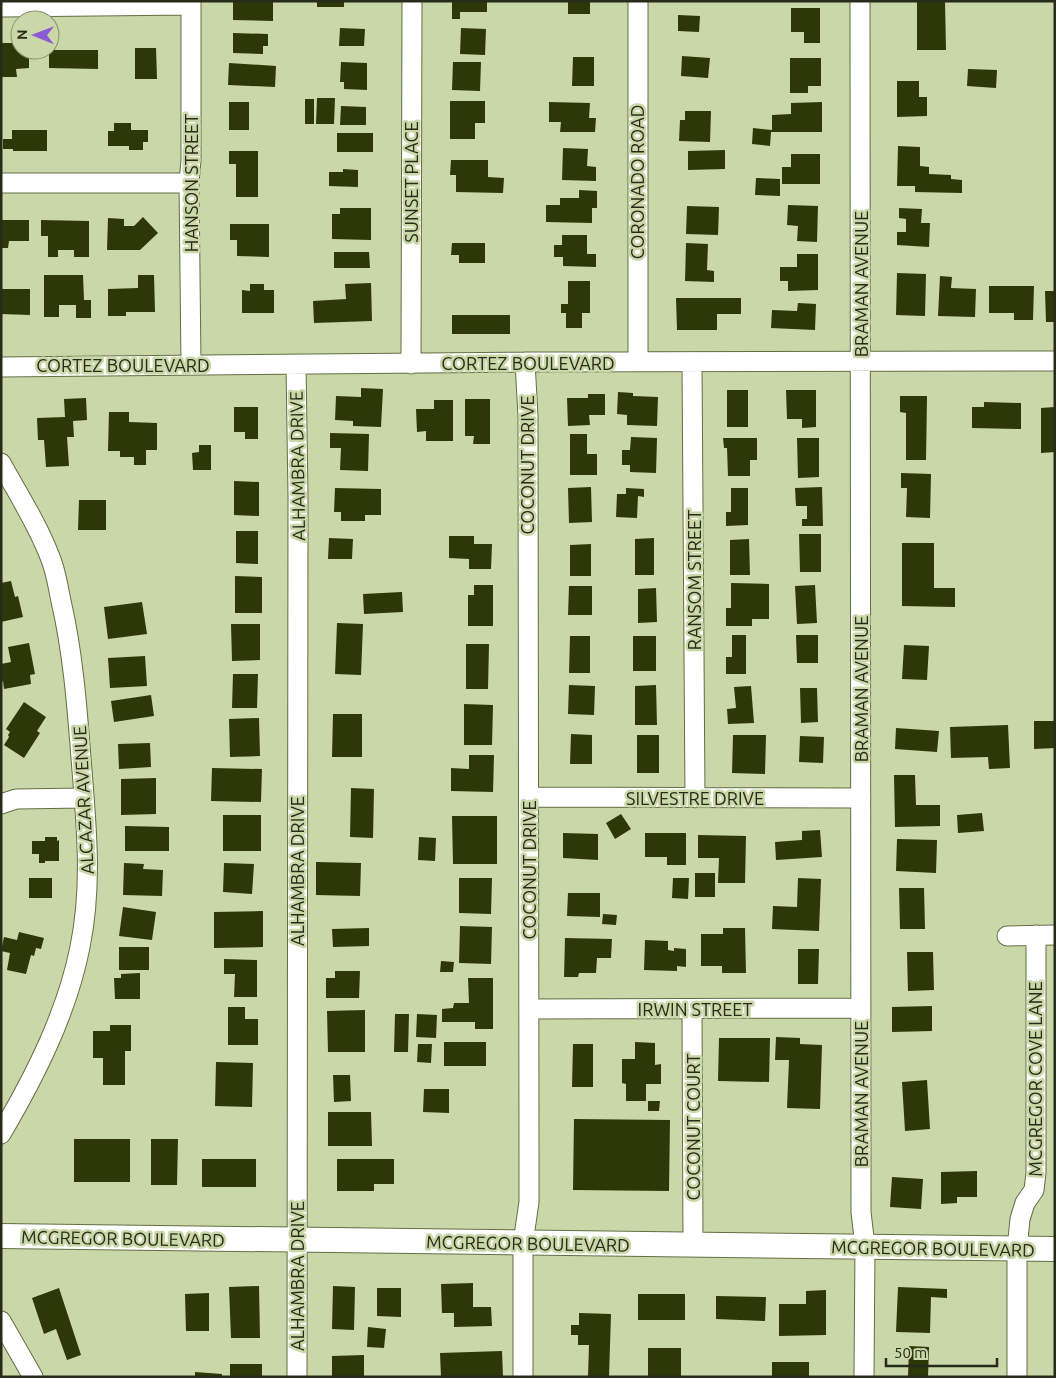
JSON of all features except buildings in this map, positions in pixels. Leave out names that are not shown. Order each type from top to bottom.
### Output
[{"type":"main road","name":"MCGREGOR BOULEVARD","points":[[1,1236],[1055,1249]]},
{"type":"street","name":"SUNSET PLACE","points":[[411,364],[412,1]]},
{"type":"street","name":"CORONADO ROAD","points":[[638,1],[638,362]]},
{"type":"street","name":"BRAMAN AVENUE","points":[[860,1],[861,1212],[865,1246],[864,1377]]},
{"type":"street","points":[[1,7],[191,3]]},
{"type":"street","name":"HANSON STREET","points":[[191,3],[191,160],[189,182],[191,364]]},
{"type":"street","points":[[1,183],[189,182]]},
{"type":"street","name":"CORTEZ BOULEVARD","points":[[1,367],[526,362],[1055,361]]},
{"type":"street","name":"COCONUT DRIVE","points":[[523,1377],[523,1243],[529,1202],[530,1009],[528,416],[526,362]]},
{"type":"street","name":"RANSOM STREET","points":[[692,362],[695,798]]},
{"type":"street","name":"ALHAMBRA DRIVE","points":[[296,365],[298,496],[298,1377]]},
{"type":"street","name":"ALCAZAR AVENUE","points":[[1,463],[50,558],[58,586],[67,626],[72,664],[88,836],[87,886],[80,946],[73,977],[50,1041],[23,1097],[1,1134]]},
{"type":"street","name":"SILVESTRE DRIVE","points":[[529,797],[861,798]]},
{"type":"street","points":[[6,800],[84,798]]},
{"type":"street","name":"MCGREGOR COVE LANE","points":[[1017,1377],[1017,1249],[1020,1219],[1025,1203],[1034,1190],[1036,1173],[1036,935]]},
{"type":"street","points":[[1007,936],[1055,935]]},
{"type":"street","name":"IRWIN STREET","points":[[530,1009],[861,1008]]},
{"type":"street","name":"COCONUT COURT","points":[[692,1010],[693,1245]]},
{"type":"street","points":[[1,1322],[33,1377]]}]
